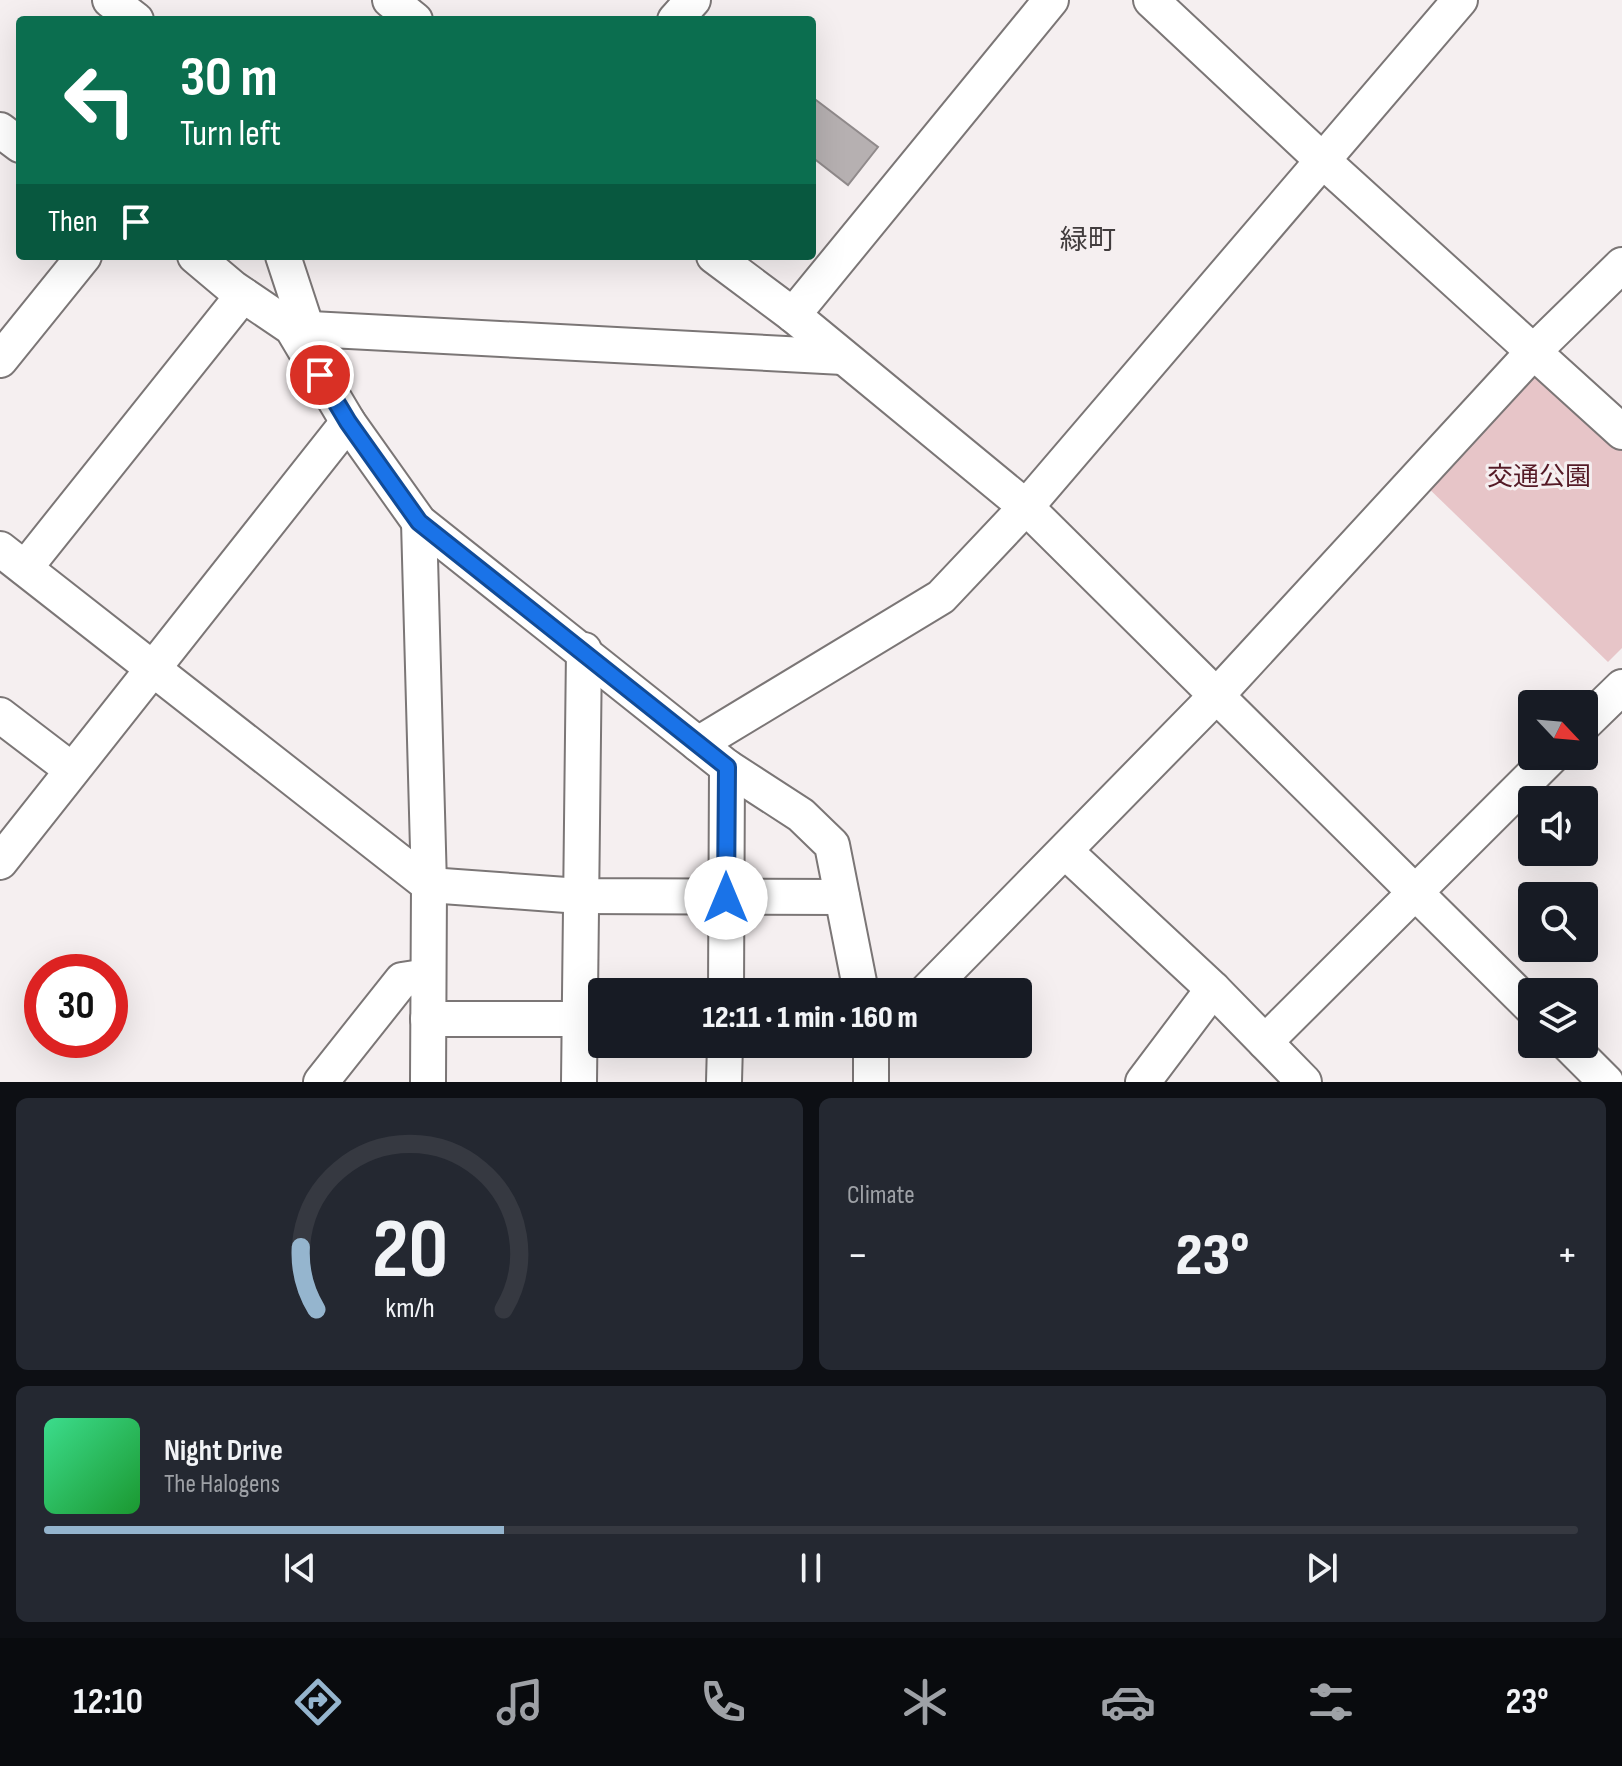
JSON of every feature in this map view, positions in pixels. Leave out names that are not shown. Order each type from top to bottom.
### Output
[{"type":"street","points":[[110,0],[131,16]]},
{"type":"street","points":[[390,0],[410,16]]},
{"type":"street","points":[[679,16],[693,0]]},
{"type":"street","points":[[793,315],[1051,0]]},
{"type":"street","points":[[1151,0],[1622,432]]},
{"type":"street","points":[[698,744],[941,597],[1026,507],[1460,0]]},
{"type":"street","points":[[0,360],[81,260]]},
{"type":"street","points":[[200,260],[243,295],[299,329],[843,357]]},
{"type":"street","points":[[284,260],[299,329],[348,422],[419,522],[584,650],[727,767],[801,815],[832,845],[858,978]]},
{"type":"street","points":[[719,260],[793,315],[1026,507],[1518,994]]},
{"type":"street","points":[[940,978],[1217,695],[1534,351],[1622,265]]},
{"type":"street","points":[[243,295],[7,556],[429,885],[580,896],[842,897]]},
{"type":"street","points":[[0,862],[348,422]]},
{"type":"street","points":[[419,522],[429,885],[428,1082]]},
{"type":"street","points":[[584,650],[580,896],[588,985]]},
{"type":"street","points":[[1598,710],[1622,687]]},
{"type":"street","points":[[0,715],[72,770]]},
{"type":"street","points":[[726,978],[727,767]]},
{"type":"street","points":[[1265,1042],[1538,770]]},
{"type":"street","points":[[1066,852],[1213,989],[1304,1082]]},
{"type":"street","points":[[321,1082],[402,980],[428,976]]},
{"type":"street","points":[[1143,1082],[1213,989]]},
{"type":"street","points":[[428,1019],[588,1019]]},
{"type":"street","points":[[579,1082],[588,1035]]},
{"type":"street","points":[[724,1082],[725,1058]]},
{"type":"street","points":[[871,1082],[872,1058]]},
{"type":"street","points":[[1582,1058],[1606,1082]]},
{"type":"green space","name":"交通公園","points":[[1533,360],[1622,437],[1622,648],[1608,662],[1421,481]]},
{"type":"building","points":[[816,100],[878,147],[848,185],[816,160]]},
{"type":"district","name":"緑町","points":[[1088,240]]},
{"type":"route","points":[[320,375],[348,422],[419,522],[584,650],[727,767],[726,898]]}]
